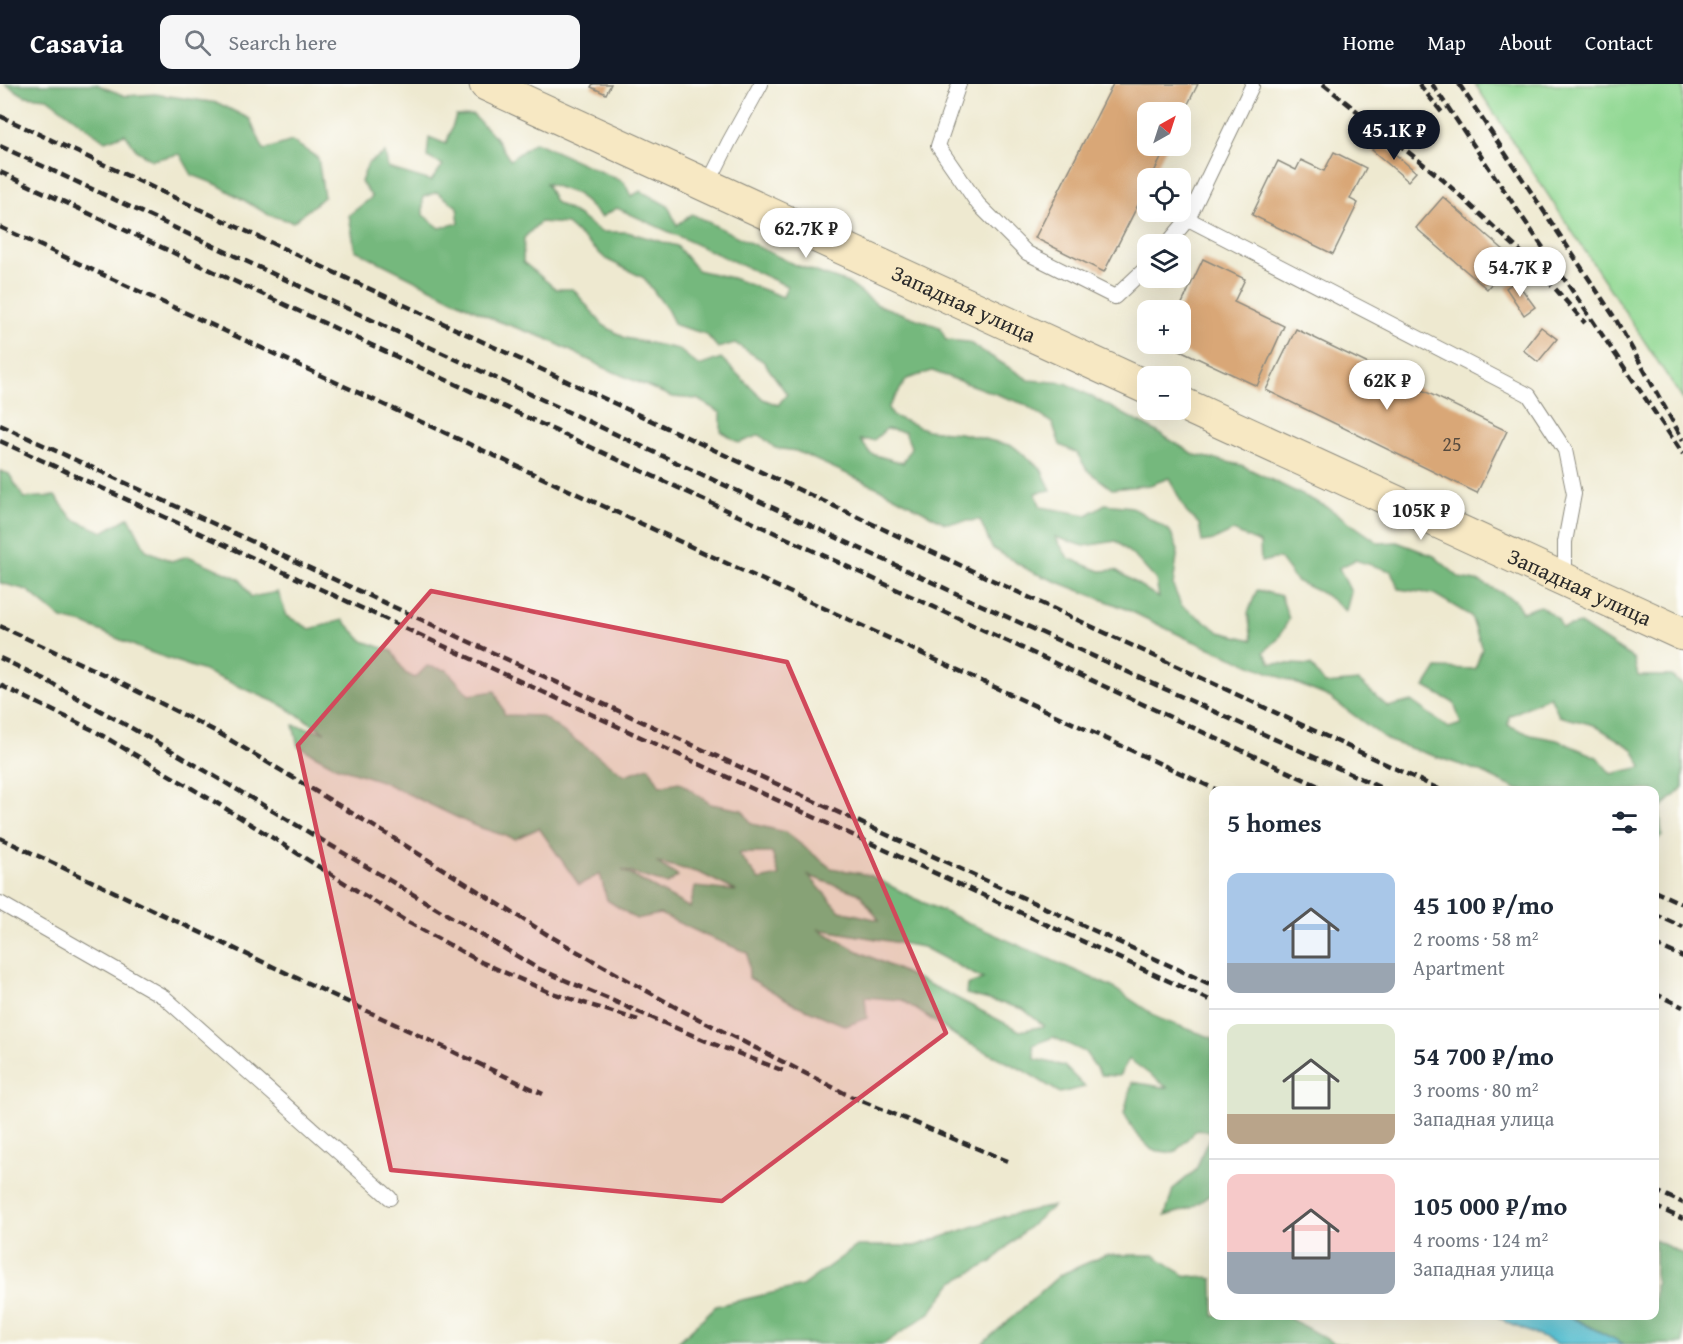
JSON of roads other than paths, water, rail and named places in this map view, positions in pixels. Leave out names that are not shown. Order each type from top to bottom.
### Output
[{"type":"street","name":"Западная улица","points":[[486,84],[1137,383]]},
{"type":"street","name":"Западная улица","points":[[1191,408],[1683,634]]},
{"type":"lane","points":[[707,186],[761,84]]},
{"type":"lane","points":[[960,84],[938,146],[978,204],[1027,253],[1115,297],[1137,276]]},
{"type":"lane","points":[[1191,213],[1252,86]]},
{"type":"lane","points":[[1191,221],[1530,395],[1565,450],[1574,494],[1565,542],[1565,579]]},
{"type":"lane","points":[[1175,234],[1185,222]]},
{"type":"lane","points":[[0,903],[164,997],[390,1198]]},
{"type":"water","points":[[1503,1320],[1576,1320],[1624,1344],[1558,1344]]},
{"type":"railway","points":[[1323,84],[1442,179],[1533,263],[1585,323]]},
{"type":"railway","points":[[1419,84],[1444,115]]},
{"type":"railway","points":[[1432,84],[1683,454]]},
{"type":"railway","points":[[1459,84],[1615,318],[1683,440]]},
{"type":"railway","points":[[0,116],[1432,786]]},
{"type":"railway","points":[[0,146],[968,599],[1377,786]]},
{"type":"railway","points":[[0,172],[1318,786]]},
{"type":"railway","points":[[0,227],[1209,786]]},
{"type":"railway","points":[[0,425],[1209,984]]},
{"type":"railway","points":[[0,441],[1209,1000]]},
{"type":"railway","points":[[0,626],[109,677],[217,732],[395,839],[548,935],[677,1008],[850,1096],[1010,1162]]},
{"type":"railway","points":[[0,658],[44,679],[167,748],[537,968],[706,1041],[784,1071]]},
{"type":"railway","points":[[0,685],[93,730],[220,805],[404,920],[481,962],[549,992],[638,1020]]},
{"type":"railway","points":[[0,838],[543,1094]]},
{"type":"railway","points":[[1659,893],[1683,904]]},
{"type":"railway","points":[[1659,916],[1683,927]]},
{"type":"railway","points":[[1659,946],[1683,957]]},
{"type":"railway","points":[[1659,995],[1683,1007]]},
{"type":"railway","points":[[1659,1192],[1683,1203]]},
{"type":"railway","points":[[1659,1208],[1683,1219]]}]
